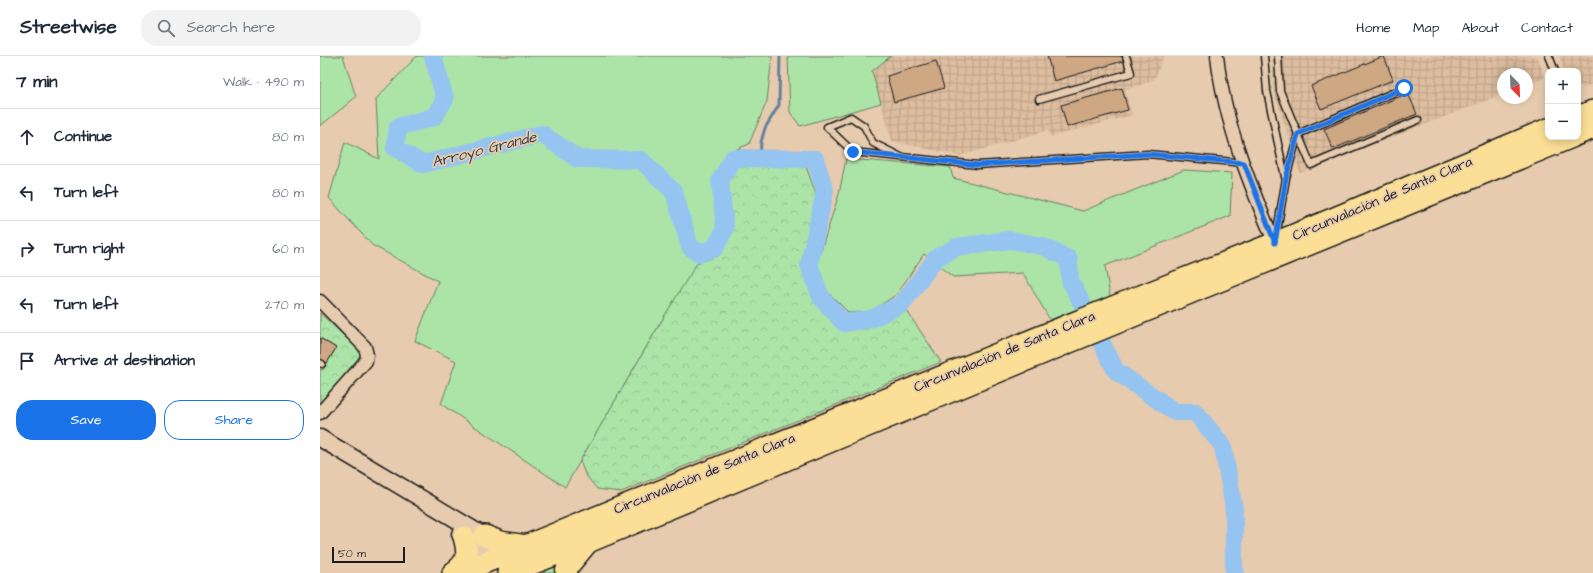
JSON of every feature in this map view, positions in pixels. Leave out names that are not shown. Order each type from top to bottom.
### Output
[{"type":"highway","points":[[1581,116],[1593,110]]},
{"type":"highway","points":[[1581,133],[1593,128]]},
{"type":"highway","name":"Circunvalación de Santa Clara","points":[[1278,250],[1545,130]]},
{"type":"highway","name":"Circunvalación de Santa Clara","points":[[510,558],[1278,250],[1564,140]]},
{"type":"highway","name":"Circunvalación de Santa Clara","points":[[459,573],[510,558],[588,542],[1068,334]]},
{"type":"highway","points":[[485,536],[500,542],[510,558]]},
{"type":"highway","points":[[453,573],[466,560],[467,549],[464,537]]},
{"type":"highway","points":[[566,573],[568,566],[588,542]]},
{"type":"main road","points":[[320,438],[485,536]]},
{"type":"main road","points":[[410,492],[464,537],[510,558]]},
{"type":"street","points":[[1217,56],[1220,84],[1227,111],[1244,163],[1278,250]]},
{"type":"street","points":[[320,301],[365,347],[367,355],[366,361],[320,413]]},
{"type":"lane","points":[[1039,99],[1131,72],[1126,56]]},
{"type":"lane","points":[[1264,56],[1267,91],[1286,178]]},
{"type":"lane","points":[[1278,56],[1280,91],[1310,165],[1418,120]]},
{"type":"lane","points":[[1548,56],[1554,68]]},
{"type":"lane","points":[[1298,134],[1404,88]]},
{"type":"lane","points":[[901,157],[874,143],[864,126],[851,117],[827,127],[853,152],[901,157],[978,165],[1148,154],[1244,163]]},
{"type":"lane","points":[[1278,250],[1286,178],[1298,134]]},
{"type":"shaded area","points":[[891,56],[1164,56],[1154,80],[1125,90],[1132,115],[1050,137],[1048,130],[960,156],[892,141],[872,71]]},
{"type":"shaded area","points":[[1272,56],[1537,56],[1545,78],[1533,83],[1533,68],[1497,68],[1497,96],[1300,173],[1273,89]]},
{"type":"shaded area","points":[[1559,56],[1593,56],[1593,83],[1584,88],[1581,86],[1581,68],[1564,68]]},
{"type":"green space","points":[[320,56],[343,56],[356,97],[320,126]]},
{"type":"green space","points":[[417,56],[772,56],[767,101],[749,144],[728,153],[713,189],[719,228],[698,262],[718,256],[665,315],[565,487],[441,404],[456,361],[415,341],[438,281],[372,245],[329,198],[345,142],[379,159],[376,99]]},
{"type":"green space","points":[[788,56],[891,56],[872,71],[881,103],[800,126],[790,112]]},
{"type":"green space","points":[[846,159],[950,167],[953,178],[1083,211],[1184,170],[1232,173],[1230,216],[1105,266],[1110,296],[1050,320],[1023,273],[953,277],[924,254],[896,295],[871,311],[849,313],[827,291],[817,263],[839,194]]},
{"type":"green space","points":[[739,164],[805,164],[816,194],[802,264],[815,298],[840,328],[875,324],[905,308],[941,362],[621,492],[597,489],[585,474],[580,461],[697,263],[718,256],[730,233],[727,182]]},
{"type":"green space","points":[[320,313],[362,353],[322,404],[320,402],[320,369],[323,370],[336,348],[320,338]]},
{"type":"green space","points":[[570,554],[558,573],[544,573],[539,567]]},
{"type":"building","points":[[1047,56],[1122,56],[1123,61],[1054,81]]},
{"type":"building","points":[[1384,56],[1393,80],[1321,109],[1311,86]]},
{"type":"building","points":[[936,61],[944,88],[894,102],[887,76]]},
{"type":"building","points":[[1122,88],[1128,110],[1067,127],[1061,105]]},
{"type":"building","points":[[1408,93],[1417,114],[1333,149],[1324,129]]},
{"type":"building","points":[[320,338],[336,348],[327,363],[320,359]]},
{"type":"waterway","name":"Arroyo Grande","points":[[433,56],[445,99],[434,117],[398,127],[395,148],[423,164],[542,134],[578,159],[641,160],[674,192],[690,247],[700,253],[715,248],[725,229],[720,181],[733,158],[815,159],[825,191],[809,265],[821,297],[844,323],[871,319],[902,304],[936,258],[957,247],[1010,240],[1042,246],[1069,259],[1070,280],[1116,371],[1175,412],[1195,412],[1223,446],[1234,509],[1234,570],[1236,573]]},
{"type":"waterway","points":[[760,158],[761,142],[765,128],[779,105],[780,56]]},
{"type":"route","points":[[853,152],[978,165],[1148,154],[1244,163],[1275,243],[1286,178],[1298,134],[1404,88]]}]
